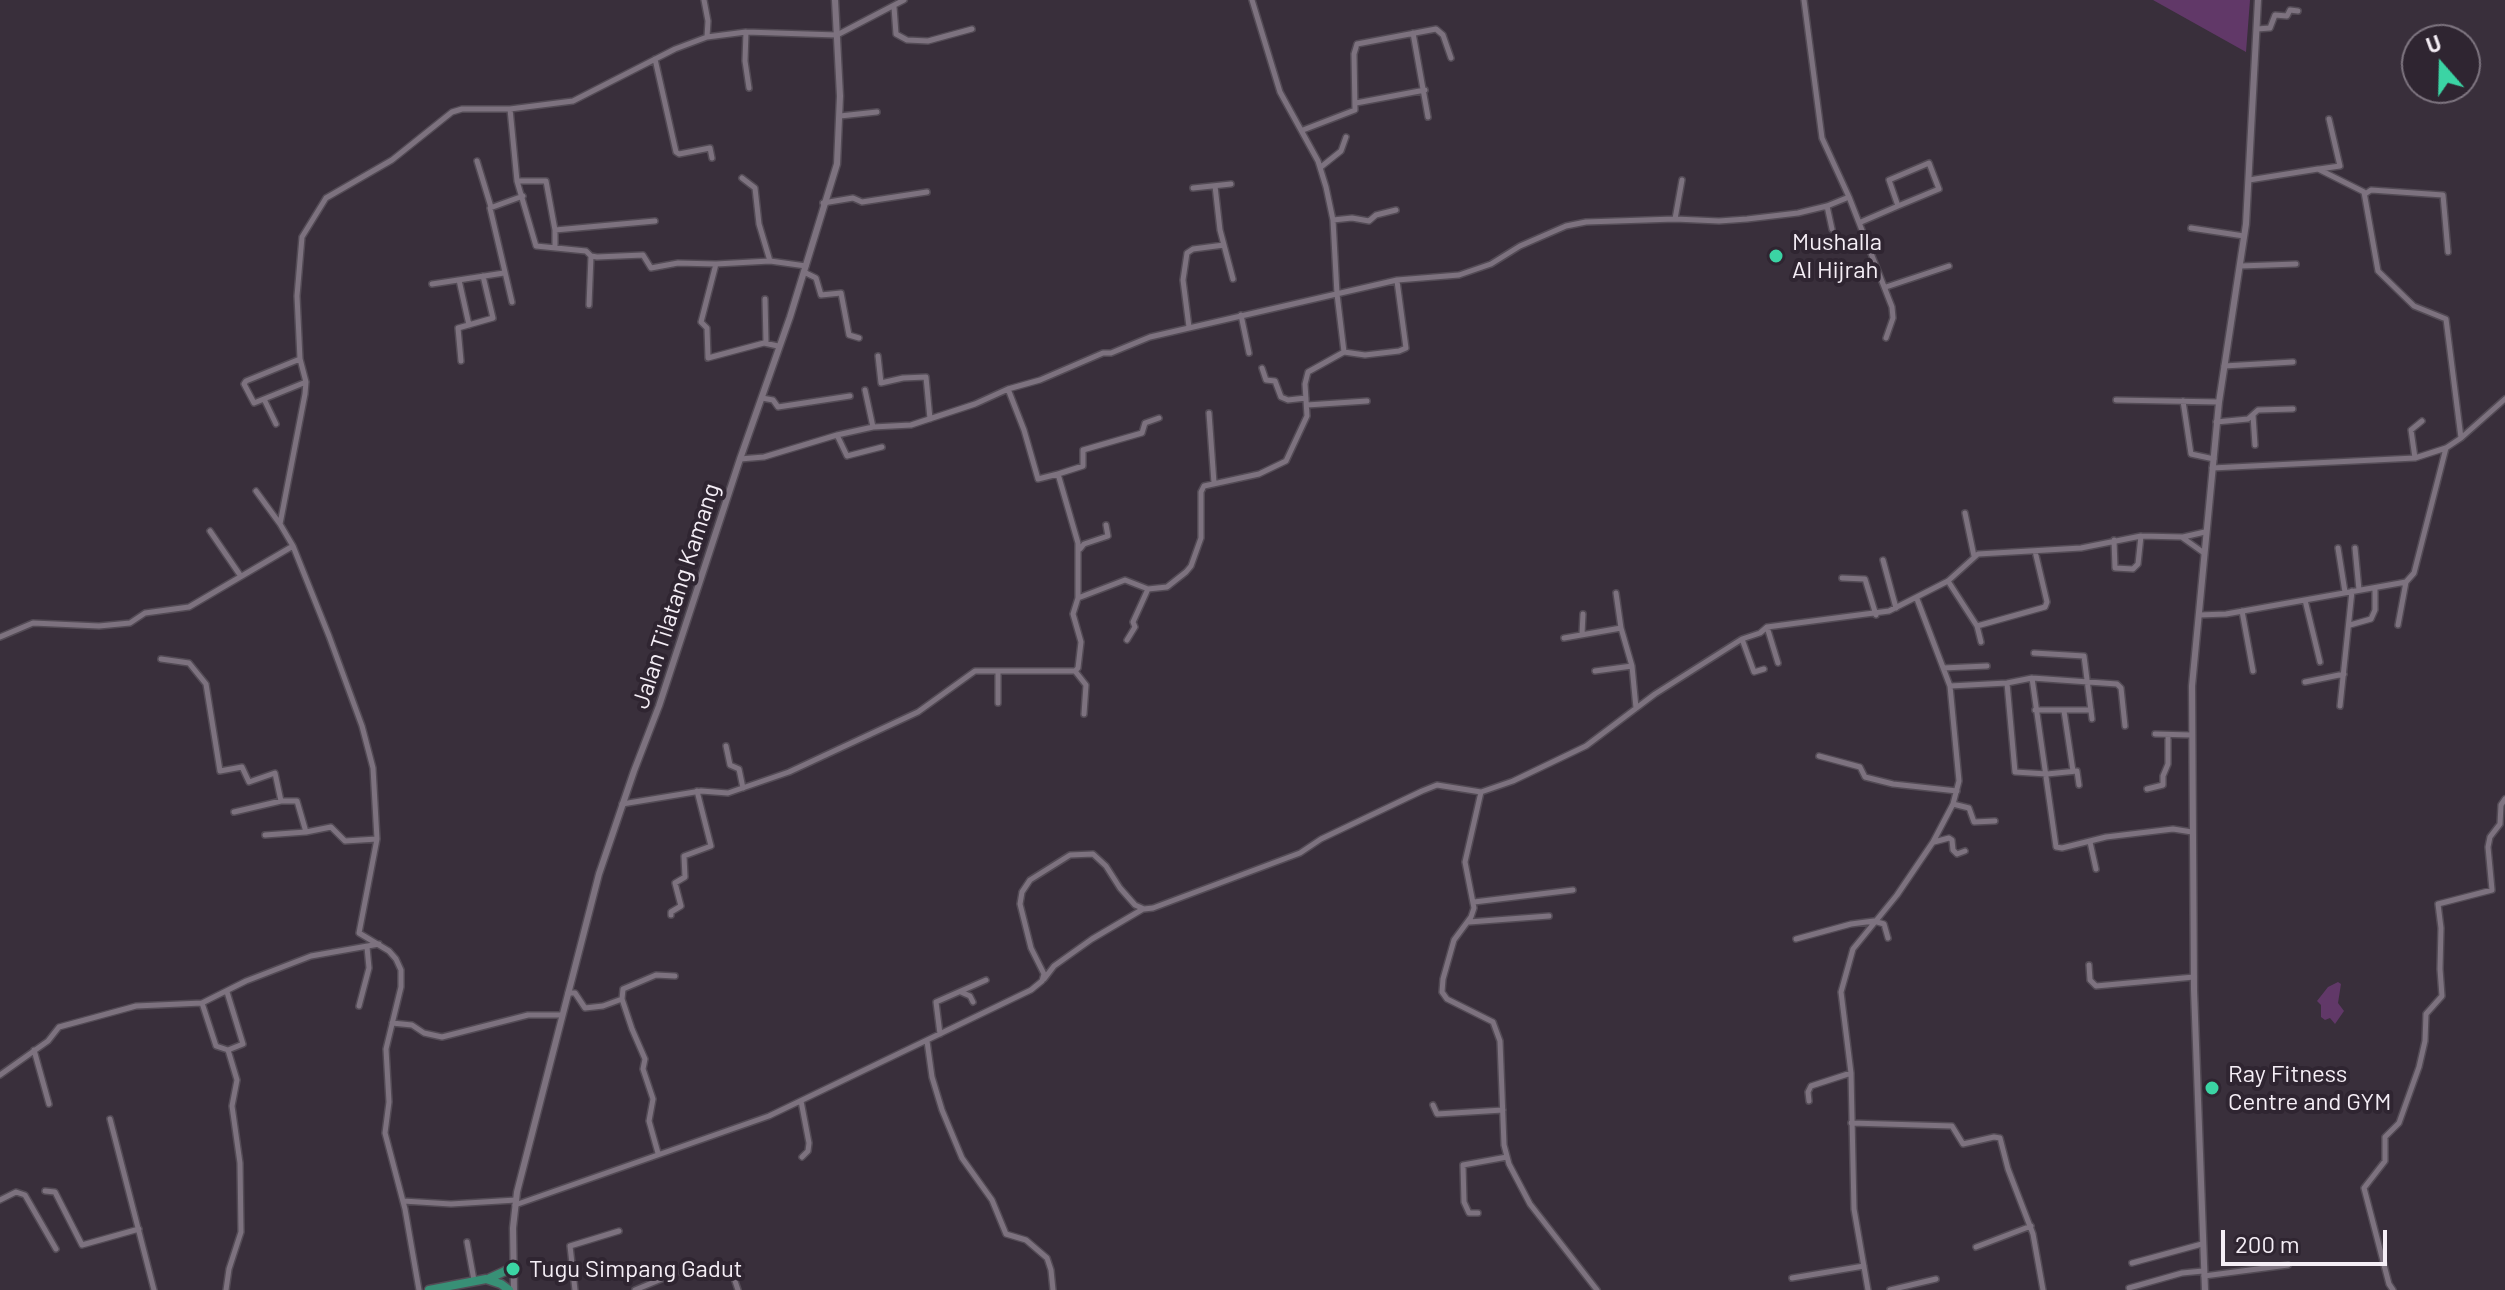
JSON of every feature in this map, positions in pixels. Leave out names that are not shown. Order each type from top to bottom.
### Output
[{"type":"highway","points":[[429,1290],[486,1279],[514,1267]]},
{"type":"highway","points":[[486,1279],[512,1290]]},
{"type":"street","points":[[704,0],[707,37]]},
{"type":"street","name":"Jalan Tilatang Kamang","points":[[512,1290],[515,1202],[599,874],[659,706],[817,233],[823,203],[837,164],[840,116],[835,0]]},
{"type":"street","points":[[280,524],[295,458],[306,382],[300,359],[297,296],[301,241],[326,198],[392,160],[452,112],[573,101],[655,59],[707,37],[746,32],[837,35],[904,0]]},
{"type":"street","points":[[1252,0],[1280,92],[1303,130],[1320,168],[1333,220],[1344,352]]},
{"type":"street","points":[[1804,0],[1822,138],[1861,222],[1886,287],[1893,313],[1886,338]]},
{"type":"street","points":[[2205,1290],[2194,977],[2192,686],[2216,422],[2244,236],[2258,0]]},
{"type":"street","points":[[894,7],[896,34],[907,40],[925,41],[972,29]]},
{"type":"street","points":[[2257,29],[2270,28],[2275,15],[2287,16],[2290,10],[2298,11]]},
{"type":"street","points":[[1303,130],[1355,110],[1354,47],[1357,44],[1436,29],[1451,58]]},
{"type":"street","points":[[746,32],[745,61],[749,88]]},
{"type":"street","points":[[1413,33],[1428,117]]},
{"type":"street","points":[[655,59],[676,152],[710,148],[712,158]]},
{"type":"street","points":[[1356,103],[1425,90]]},
{"type":"street","points":[[510,109],[517,181],[534,245],[588,251],[591,256],[589,305]]},
{"type":"street","points":[[840,116],[877,112]]},
{"type":"street","points":[[2249,180],[2340,166],[2329,119]]},
{"type":"street","points":[[1320,168],[1341,151],[1346,137]]},
{"type":"street","points":[[477,161],[491,207],[512,302]]},
{"type":"street","points":[[1861,222],[1939,189],[1929,163],[1889,180],[1898,206]]},
{"type":"street","points":[[2318,169],[2358,187],[2365,194],[2378,271],[2414,306],[2446,319],[2461,438]]},
{"type":"street","points":[[742,178],[755,188],[759,224],[770,261]]},
{"type":"street","points":[[1675,219],[1682,180]]},
{"type":"street","points":[[517,181],[546,181],[555,248]]},
{"type":"street","points":[[1193,188],[1231,184]]},
{"type":"street","points":[[1215,186],[1233,279]]},
{"type":"street","points":[[2365,194],[2371,190],[2443,195],[2448,252]]},
{"type":"street","points":[[823,203],[853,198],[862,202],[927,192]]},
{"type":"street","points":[[491,207],[523,196]]},
{"type":"street","points":[[740,459],[764,457],[873,427],[907,426],[975,404],[1150,337],[1397,280],[1464,273],[1491,264],[1520,246],[1566,226],[1586,222],[1719,221],[1786,215],[1827,206],[1849,197]]},
{"type":"street","points":[[1827,206],[1832,229]]},
{"type":"street","points":[[1333,220],[1352,218],[1369,221],[1376,215],[1396,210]]},
{"type":"street","points":[[555,230],[655,221]]},
{"type":"street","points":[[2191,228],[2244,236]]},
{"type":"street","points":[[1189,327],[1183,284],[1187,253],[1193,249],[1224,245]]},
{"type":"street","points":[[591,256],[643,255],[651,268],[678,263],[770,261],[805,269],[816,278],[821,295],[841,293],[849,335],[859,338]]},
{"type":"street","points":[[716,264],[701,323],[707,328],[708,358],[766,342],[778,346]]},
{"type":"street","points":[[2240,266],[2296,264]]},
{"type":"street","points":[[1886,287],[1949,266]]},
{"type":"street","points":[[432,284],[504,273]]},
{"type":"street","points":[[461,361],[457,330],[460,326],[493,318],[483,276]]},
{"type":"street","points":[[459,280],[469,325]]},
{"type":"street","points":[[1078,598],[1125,580],[1148,589],[1172,584],[1191,566],[1202,533],[1201,492],[1204,486],[1259,474],[1286,461],[1307,416],[1305,381],[1308,372],[1344,352],[1365,355],[1406,348],[1397,280]]},
{"type":"street","points":[[765,299],[766,342]]},
{"type":"street","points":[[1241,315],[1249,353]]},
{"type":"street","points":[[878,356],[881,383],[926,377],[930,419]]},
{"type":"street","points":[[300,359],[244,384],[250,401],[254,403],[306,382]]},
{"type":"street","points":[[2223,366],[2293,362]]},
{"type":"street","points":[[1262,368],[1266,380],[1275,381],[1281,397],[1288,400],[1367,401]]},
{"type":"street","points":[[1008,389],[1038,479],[1083,466],[1083,450],[1142,433],[1145,423],[1159,418]]},
{"type":"street","points":[[865,390],[873,427]]},
{"type":"street","points":[[762,398],[773,400],[778,407],[850,396]]},
{"type":"street","points":[[264,399],[276,424]]},
{"type":"street","points":[[2212,468],[2415,458],[2446,448],[2505,399]]},
{"type":"street","points":[[2116,400],[2219,402]]},
{"type":"street","points":[[2183,401],[2191,454],[2214,459]]},
{"type":"street","points":[[2216,422],[2248,419],[2258,410],[2293,409]]},
{"type":"street","points":[[1209,413],[1214,483]]},
{"type":"street","points":[[2253,414],[2255,445]]},
{"type":"street","points":[[2415,458],[2411,430],[2422,421]]},
{"type":"street","points":[[837,435],[847,456],[882,447]]},
{"type":"street","points":[[2398,625],[2406,582],[2414,573],[2446,448]]},
{"type":"street","points":[[1058,474],[1080,550],[1078,598],[1073,614],[1081,638],[1081,660],[1075,671]]},
{"type":"street","points":[[256,491],[293,546],[362,726],[375,781],[377,839],[359,933],[379,944],[396,959],[401,970],[401,987],[386,1049],[389,1102],[385,1133],[403,1201],[419,1290]]},
{"type":"street","points":[[1965,513],[1974,556]]},
{"type":"street","points":[[1080,550],[1084,544],[1108,536],[1106,525]]},
{"type":"street","points":[[210,531],[240,575]]},
{"type":"street","points":[[403,1201],[451,1204],[515,1202],[760,1119],[1028,992],[1054,966],[1092,939],[1144,909],[1300,853],[1321,839],[1437,785],[1481,792],[1578,751],[1742,639],[1767,627],[1876,615],[1917,599],[1948,581],[1974,556],[1983,553],[2081,548],[2141,536],[2183,537],[2205,532]]},
{"type":"street","points":[[2114,540],[2115,568],[2133,569],[2138,564],[2141,536]]},
{"type":"street","points":[[2183,537],[2204,553]]},
{"type":"street","points":[[0,637],[28,624],[99,626],[130,623],[145,613],[189,607],[293,546]]},
{"type":"street","points":[[2338,548],[2352,591]]},
{"type":"street","points":[[2340,706],[2355,548]]},
{"type":"street","points":[[1977,626],[2045,607],[2047,602],[2035,551]]},
{"type":"street","points":[[1883,560],[1896,608]]},
{"type":"street","points":[[1842,578],[1865,579],[1876,615]]},
{"type":"street","points":[[1948,581],[1977,626],[1981,642]]},
{"type":"street","points":[[2199,615],[2242,611],[2406,582]]},
{"type":"street","points":[[2350,625],[2374,615],[2375,588]]},
{"type":"street","points":[[1127,640],[1135,627],[1133,622],[1148,589]]},
{"type":"street","points":[[1616,593],[1621,628],[1632,666],[1636,709]]},
{"type":"street","points":[[1868,1290],[1854,1209],[1851,1073],[1841,992],[1853,949],[1897,895],[1933,842],[1953,804],[1959,771],[1950,686],[1917,599]]},
{"type":"street","points":[[2305,600],[2320,662]]},
{"type":"street","points":[[2242,611],[2253,671]]},
{"type":"street","points":[[1582,634],[1583,614]]},
{"type":"street","points":[[1767,627],[1778,663]]},
{"type":"street","points":[[1564,638],[1621,628]]},
{"type":"street","points":[[1742,639],[1754,672],[1764,669]]},
{"type":"street","points":[[2034,653],[2084,656],[2092,719]]},
{"type":"street","points":[[161,659],[189,663],[206,684],[220,771],[242,767],[249,782],[275,773],[281,801]]},
{"type":"street","points":[[1595,671],[1632,666]]},
{"type":"street","points":[[1943,668],[1987,666]]},
{"type":"street","points":[[622,804],[697,791],[728,793],[789,772],[912,715],[949,692],[970,673],[986,670],[1075,671]]},
{"type":"street","points":[[998,671],[998,703]]},
{"type":"street","points":[[1075,671],[1086,685],[1084,714]]},
{"type":"street","points":[[2305,682],[2344,674]]},
{"type":"street","points":[[1950,686],[2007,683],[2032,678],[2120,685],[2125,726]]},
{"type":"street","points":[[2032,678],[2056,847],[2173,829],[2192,832]]},
{"type":"street","points":[[2007,683],[2015,772],[2047,774],[2077,771],[2079,785]]},
{"type":"street","points":[[2035,710],[2091,710]]},
{"type":"street","points":[[2064,711],[2073,771]]},
{"type":"street","points":[[2155,734],[2191,735]]},
{"type":"street","points":[[2147,789],[2163,785],[2168,764],[2168,735]]},
{"type":"street","points":[[726,746],[730,765],[739,769],[743,788]]},
{"type":"street","points":[[1819,756],[1860,767],[1865,777],[1880,781],[1957,791]]},
{"type":"street","points":[[671,915],[681,906],[675,883],[685,877],[684,856],[711,846],[697,791]]},
{"type":"street","points":[[1481,792],[1465,862],[1474,902],[1472,915],[1454,940],[1442,992],[1445,998],[1493,1022],[1500,1041],[1507,1157],[1526,1199],[1597,1290]]},
{"type":"street","points":[[2393,1290],[2364,1188],[2383,1168],[2387,1156],[2385,1137],[2399,1123],[2419,1067],[2425,1041],[2426,1014],[2442,996],[2438,904],[2492,890],[2488,847],[2490,837],[2500,824],[2501,805],[2505,799]]},
{"type":"street","points":[[234,812],[281,801],[297,801],[306,832]]},
{"type":"street","points":[[1953,804],[1969,808],[1974,822],[1995,821]]},
{"type":"street","points":[[265,835],[331,827],[345,841],[377,839]]},
{"type":"street","points":[[1933,842],[1949,838],[1957,854],[1965,851]]},
{"type":"street","points":[[2090,842],[2096,869]]},
{"type":"street","points":[[1042,981],[1043,971],[1031,948],[1020,904],[1022,892],[1030,880],[1070,855],[1093,854],[1106,866],[1128,898],[1144,909]]},
{"type":"street","points":[[1474,902],[1573,890]]},
{"type":"street","points":[[1468,922],[1549,916]]},
{"type":"street","points":[[1796,939],[1874,921],[1884,924],[1888,938]]},
{"type":"street","points":[[0,1075],[48,1041],[59,1027],[130,1007],[202,1003],[246,981],[311,956],[379,944]]},
{"type":"street","points":[[359,1006],[369,968],[367,947]]},
{"type":"street","points":[[2089,965],[2090,980],[2096,986],[2194,977]]},
{"type":"street","points":[[658,1153],[649,1121],[653,1099],[643,1069],[645,1059],[622,999],[623,989],[628,986],[656,975],[675,976]]},
{"type":"street","points":[[940,1034],[936,1002],[986,980]]},
{"type":"street","points":[[202,1003],[216,1046],[228,1050],[243,1044],[227,992]]},
{"type":"street","points":[[961,992],[970,996],[973,1002]]},
{"type":"street","points":[[568,993],[575,993],[585,1008],[622,999]]},
{"type":"street","points":[[392,1023],[412,1025],[433,1036],[448,1037],[528,1015],[562,1015]]},
{"type":"street","points":[[927,1041],[942,1110],[962,1158],[992,1200],[1006,1234],[1026,1240],[1047,1258],[1053,1290]]},
{"type":"street","points":[[34,1050],[49,1104]]},
{"type":"street","points":[[226,1290],[241,1232],[243,1197],[232,1106],[237,1080],[228,1050]]},
{"type":"street","points":[[1809,1101],[1811,1086],[1851,1073]]},
{"type":"street","points":[[801,1101],[809,1143],[808,1151],[802,1157]]},
{"type":"street","points":[[1433,1105],[1437,1114],[1503,1110]]},
{"type":"street","points":[[110,1119],[154,1290]]},
{"type":"street","points":[[1851,1123],[1952,1126],[1963,1144],[2000,1138],[2008,1169],[2031,1226],[2043,1290]]},
{"type":"street","points":[[1478,1213],[1469,1213],[1464,1202],[1463,1165],[1507,1157]]},
{"type":"street","points":[[45,1191],[55,1192],[82,1245],[139,1229]]},
{"type":"street","points":[[0,1200],[16,1192],[25,1195],[56,1249]]},
{"type":"street","points":[[1976,1247],[2031,1226]]},
{"type":"street","points":[[575,1290],[570,1246],[619,1231]]},
{"type":"street","points":[[467,1242],[474,1280]]},
{"type":"street","points":[[2132,1263],[2202,1244]]},
{"type":"street","points":[[2129,1288],[2182,1273],[2288,1265]]},
{"type":"street","points":[[1792,1278],[1864,1266]]},
{"type":"street","points":[[635,1290],[688,1268],[707,1270],[723,1267],[731,1269],[738,1290]]},
{"type":"street","points":[[1890,1290],[1936,1279]]},
{"type":"shaded area","points":[[2153,0],[2250,0],[2246,52]]},
{"type":"shaded area","points":[[2338,982],[2341,984],[2338,1003],[2344,1011],[2335,1024],[2330,1018],[2325,1020],[2321,1017],[2321,1005],[2317,1001],[2328,987]]},
{"type":"place","name":"Mushalla Al Hijrah","points":[[1776,256]]},
{"type":"place","name":"Ray Fitness Centre and GYM","points":[[2212,1088]]},
{"type":"place","name":"Tugu Simpang Gadut","points":[[513,1269]]}]
